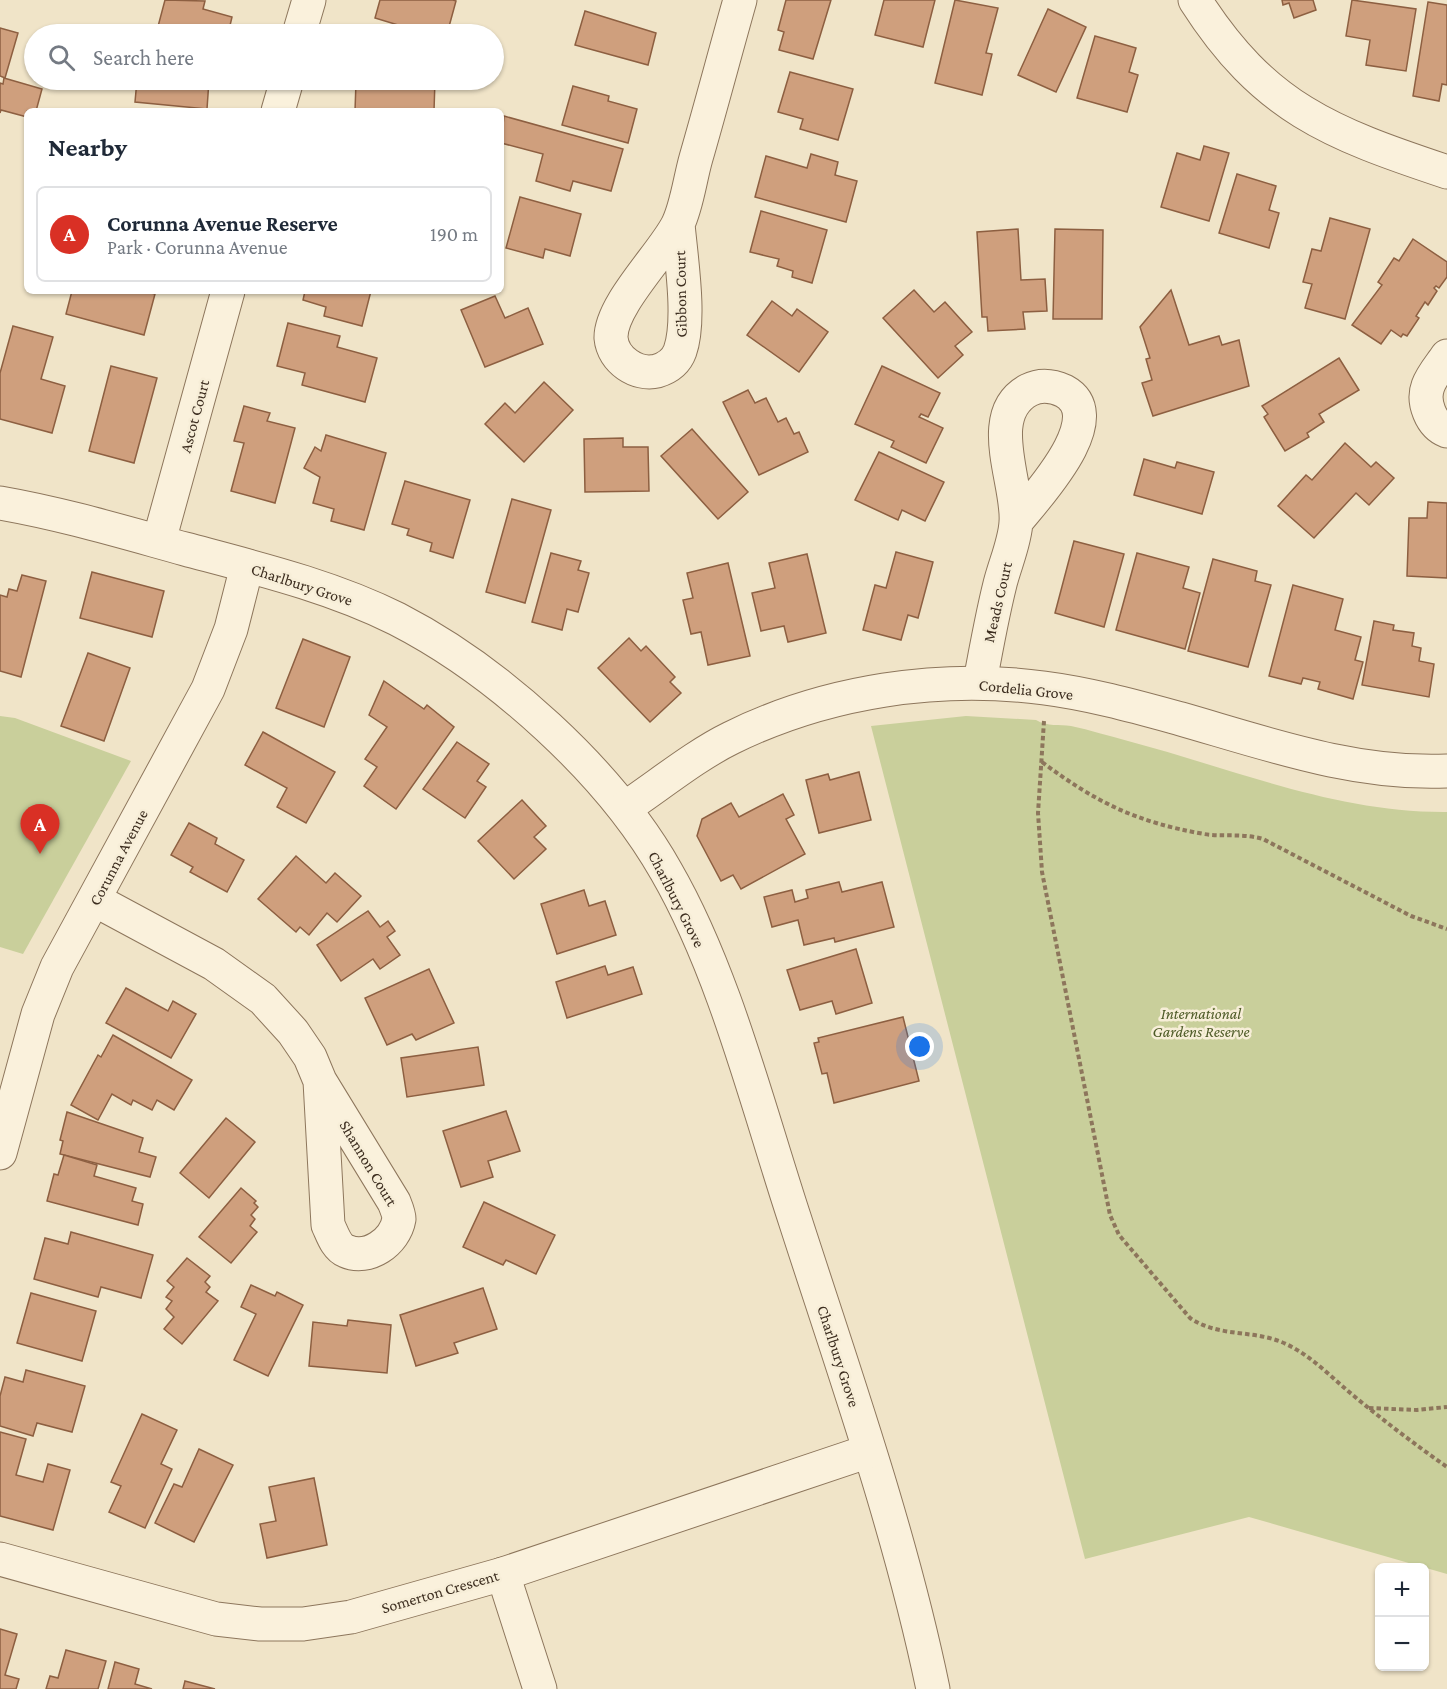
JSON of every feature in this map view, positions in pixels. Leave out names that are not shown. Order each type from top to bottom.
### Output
[{"type":"street","points":[[302,24],[309,0]]},
{"type":"street","points":[[678,224],[740,0]]},
{"type":"street","points":[[1195,0],[1214,30],[1249,72],[1286,102],[1336,132],[1447,172]]},
{"type":"street","points":[[279,108],[284,90]]},
{"type":"street","name":"Ascot Court","points":[[159,541],[227,294]]},
{"type":"street","points":[[1447,356],[1428,387],[1427,408],[1438,428],[1447,431]]},
{"type":"street","name":"Charlbury Grove","points":[[0,488],[57,513]]},
{"type":"street","name":"Charlbury Grove","points":[[0,503],[57,513],[247,566],[341,595],[398,620],[459,656],[515,699],[572,751],[625,808],[666,870],[698,932],[733,1028],[870,1451],[902,1560],[933,1689]]},
{"type":"street","name":"Meads Court","points":[[980,682],[994,609],[1016,522]]},
{"type":"street","name":"Corunna Avenue","points":[[0,1152],[38,1014],[57,967],[208,689],[231,629],[247,566]]},
{"type":"street","name":"Cordelia Grove","points":[[625,808],[730,739],[797,711],[870,693],[980,682],[1045,688],[1116,702],[1305,756],[1376,768],[1447,771]]},
{"type":"street","points":[[95,900],[214,964],[263,999],[293,1032],[310,1057],[320,1081]]},
{"type":"street","name":"Somerton Crescent","points":[[0,1559],[216,1619],[260,1624],[303,1624],[351,1617],[503,1574],[870,1451]]},
{"type":"street","points":[[503,1574],[540,1689]]},
{"type":"path","points":[[1044,717],[1038,828],[1042,872],[1110,1215],[1119,1235],[1190,1318],[1202,1326],[1219,1331],[1284,1342],[1301,1352],[1368,1408],[1447,1467]]},
{"type":"path","points":[[1042,762],[1091,797],[1122,812],[1191,832],[1213,836],[1251,836],[1263,839],[1411,916],[1447,929]]},
{"type":"path","points":[[1368,1408],[1417,1410],[1447,1407]]},
{"type":"green space","points":[[0,716],[15,718],[131,761],[23,954],[0,947]]},
{"type":"green space","name":"International Gardens Reserve","points":[[966,716],[1036,720],[1092,731],[1325,797],[1365,805],[1447,812],[1447,1574],[1429,1569],[1429,1563],[1409,1563],[1249,1517],[1085,1559],[871,726]]},
{"type":"building","points":[[165,0],[205,1],[203,9],[232,17],[230,24],[159,24]]},
{"type":"building","points":[[380,0],[456,1],[450,24],[395,24],[375,18]]},
{"type":"building","points":[[786,0],[831,0],[813,59],[779,50],[784,32],[778,30]]},
{"type":"building","points":[[884,0],[935,0],[923,47],[875,35]]},
{"type":"building","points":[[955,0],[998,8],[986,53],[992,54],[982,95],[935,83]]},
{"type":"building","points":[[1282,0],[1313,0],[1316,10],[1294,18],[1289,3],[1283,5]]},
{"type":"building","points":[[1352,0],[1416,9],[1406,71],[1366,65],[1370,40],[1346,36]]},
{"type":"building","points":[[1428,2],[1447,5],[1447,85],[1442,84],[1439,101],[1413,96]]},
{"type":"building","points":[[1048,9],[1086,27],[1056,92],[1018,75]]},
{"type":"building","points":[[585,11],[656,33],[648,65],[575,45]]},
{"type":"building","points":[[0,28],[18,33],[5,78],[0,76]]},
{"type":"building","points":[[1095,36],[1136,48],[1129,72],[1138,75],[1127,112],[1077,98]]},
{"type":"building","points":[[790,72],[853,89],[838,140],[800,129],[803,119],[778,112]]},
{"type":"building","points":[[4,78],[24,84],[24,90],[42,90],[37,108],[24,108],[24,116],[1,110],[0,113],[0,83],[3,84]]},
{"type":"building","points":[[573,86],[609,96],[608,101],[637,109],[628,143],[562,125]]},
{"type":"building","points":[[136,90],[208,90],[207,108],[135,102]]},
{"type":"building","points":[[356,90],[435,90],[434,108],[355,108]]},
{"type":"building","points":[[504,116],[623,149],[611,191],[573,181],[570,191],[536,181],[543,154],[504,144]]},
{"type":"building","points":[[1204,146],[1229,153],[1209,221],[1161,207],[1177,153],[1200,160]]},
{"type":"building","points":[[811,154],[838,162],[835,175],[857,181],[846,222],[755,197],[766,156],[807,168]]},
{"type":"building","points":[[1237,174],[1276,186],[1269,210],[1279,213],[1269,248],[1219,233]]},
{"type":"building","points":[[520,197],[581,214],[570,256],[545,249],[543,258],[506,248]]},
{"type":"building","points":[[761,211],[827,230],[812,283],[792,277],[793,271],[777,266],[779,259],[750,252]]},
{"type":"building","points":[[1330,218],[1370,229],[1345,319],[1305,308],[1312,284],[1303,282],[1312,249],[1321,251]]},
{"type":"building","points":[[1018,229],[1021,280],[1045,279],[1047,311],[1023,312],[1025,329],[988,331],[987,317],[982,317],[977,232]]},
{"type":"building","points":[[1055,229],[1103,230],[1102,319],[1053,319]]},
{"type":"building","points":[[1413,239],[1447,262],[1447,277],[1439,288],[1436,286],[1434,288],[1437,291],[1428,305],[1425,302],[1416,316],[1419,318],[1407,336],[1403,334],[1401,337],[1391,330],[1381,344],[1352,325],[1382,285],[1378,282],[1394,258],[1399,261]]},
{"type":"building","points":[[914,290],[934,312],[945,302],[972,332],[955,346],[963,355],[938,378],[883,318]]},
{"type":"building","points":[[1171,290],[1189,345],[1219,336],[1222,345],[1239,340],[1249,386],[1153,416],[1142,383],[1152,380],[1146,359],[1150,358],[1140,327]]},
{"type":"building","points":[[71,294],[155,294],[144,335],[66,314]]},
{"type":"building","points":[[304,294],[370,294],[362,326],[324,316],[326,307],[303,300]]},
{"type":"building","points":[[495,296],[505,318],[528,308],[543,344],[485,367],[461,310]]},
{"type":"building","points":[[772,301],[792,316],[797,309],[828,332],[799,372],[747,335]]},
{"type":"building","points":[[288,323],[340,336],[337,347],[377,358],[365,402],[302,385],[305,373],[277,366]]},
{"type":"building","points":[[13,326],[53,337],[41,379],[65,386],[52,433],[0,419],[0,373]]},
{"type":"building","points":[[1339,358],[1359,390],[1319,414],[1324,422],[1307,433],[1309,437],[1285,451],[1264,417],[1268,414],[1262,406]]},
{"type":"building","points":[[111,366],[157,378],[134,463],[89,451]]},
{"type":"building","points":[[882,366],[940,393],[928,417],[921,414],[919,417],[943,428],[926,463],[891,447],[894,441],[855,424]]},
{"type":"building","points":[[544,382],[573,410],[524,462],[485,424],[505,403],[515,413]]},
{"type":"building","points":[[748,390],[755,403],[766,398],[778,422],[786,418],[794,434],[799,432],[808,452],[759,475],[723,402]]},
{"type":"building","points":[[244,406],[270,413],[267,421],[295,428],[275,503],[231,491],[244,443],[234,441]]},
{"type":"building","points":[[692,429],[748,492],[718,519],[661,456]]},
{"type":"building","points":[[326,435],[386,453],[364,530],[331,521],[334,509],[313,503],[320,477],[304,468],[315,447],[321,451]]},
{"type":"building","points":[[623,438],[623,447],[648,447],[649,491],[585,492],[584,439]]},
{"type":"building","points":[[1345,443],[1371,467],[1376,462],[1394,478],[1369,505],[1356,493],[1314,538],[1278,506],[1306,475],[1312,480]]},
{"type":"building","points":[[879,452],[944,482],[925,521],[902,510],[898,520],[855,500]]},
{"type":"building","points":[[1144,459],[1175,468],[1177,462],[1214,472],[1202,514],[1134,495]]},
{"type":"building","points":[[405,481],[470,500],[453,558],[430,551],[432,543],[407,535],[409,529],[392,524]]},
{"type":"building","points":[[512,499],[551,510],[525,603],[486,592]]},
{"type":"building","points":[[1428,502],[1447,503],[1447,578],[1407,576],[1409,518],[1427,518]]},
{"type":"building","points":[[1074,541],[1124,554],[1104,627],[1055,613]]},
{"type":"building","points":[[896,552],[933,562],[918,618],[908,615],[901,640],[863,630],[875,585],[886,588]]},
{"type":"building","points":[[551,553],[581,561],[578,570],[589,573],[578,612],[567,609],[562,630],[532,622]]},
{"type":"building","points":[[1137,553],[1189,567],[1183,588],[1200,593],[1185,649],[1116,630]]},
{"type":"building","points":[[807,554],[826,633],[788,642],[784,626],[761,631],[752,593],[775,588],[769,563]]},
{"type":"building","points":[[1213,559],[1257,571],[1255,581],[1271,585],[1248,667],[1188,651]]},
{"type":"building","points":[[728,563],[750,656],[708,665],[701,632],[691,634],[683,600],[693,598],[687,573]]},
{"type":"building","points":[[92,572],[164,591],[152,637],[80,618]]},
{"type":"building","points":[[22,575],[46,581],[21,677],[0,671],[0,595],[7,597],[9,589],[17,591]]},
{"type":"building","points":[[1293,585],[1343,599],[1335,630],[1361,637],[1355,660],[1363,662],[1353,699],[1318,689],[1320,682],[1303,678],[1301,684],[1269,676]]},
{"type":"building","points":[[1374,621],[1394,625],[1393,630],[1414,633],[1412,646],[1421,648],[1419,661],[1434,664],[1429,697],[1362,685]]},
{"type":"building","points":[[629,638],[641,651],[646,646],[675,677],[670,682],[681,693],[650,722],[598,668]]},
{"type":"building","points":[[303,639],[350,657],[324,727],[276,708]]},
{"type":"building","points":[[88,653],[130,668],[104,741],[61,726]]},
{"type":"building","points":[[384,681],[424,709],[427,705],[454,727],[396,809],[364,786],[377,767],[365,759],[387,727],[369,715]]},
{"type":"building","points":[[263,732],[335,772],[306,823],[277,807],[287,788],[245,765]]},
{"type":"building","points":[[457,742],[489,764],[477,781],[486,787],[465,818],[423,789]]},
{"type":"building","points":[[859,772],[871,820],[819,833],[806,780],[828,774],[830,780]]},
{"type":"building","points":[[783,794],[794,815],[786,819],[805,854],[741,889],[733,875],[721,881],[697,836],[702,819],[731,803],[739,817]]},
{"type":"building","points":[[522,800],[546,826],[534,837],[546,849],[514,879],[478,841]]},
{"type":"building","points":[[189,823],[217,838],[215,844],[244,860],[227,892],[190,872],[193,867],[171,855]]},
{"type":"building","points":[[296,856],[326,883],[335,873],[361,896],[337,922],[327,913],[309,935],[300,927],[296,932],[258,899]]},
{"type":"building","points":[[839,882],[842,892],[882,882],[894,927],[835,942],[834,938],[804,945],[798,920],[772,927],[764,897],[792,890],[795,902],[808,898],[806,890]]},
{"type":"building","points":[[584,890],[589,906],[605,901],[616,935],[557,954],[541,904]]},
{"type":"building","points":[[368,911],[380,927],[388,921],[395,931],[387,937],[400,955],[380,969],[373,959],[341,981],[317,945]]},
{"type":"building","points":[[856,949],[872,1003],[836,1014],[832,1001],[800,1010],[787,970]]},
{"type":"building","points":[[605,966],[608,975],[633,967],[642,994],[567,1018],[556,982]]},
{"type":"building","points":[[429,969],[454,1023],[416,1040],[412,1034],[387,1045],[365,998]]},
{"type":"building","points":[[126,988],[168,1011],[173,1001],[196,1014],[171,1058],[106,1023]]},
{"type":"building","points":[[903,1017],[919,1081],[834,1103],[827,1073],[822,1074],[814,1043],[819,1042],[818,1038]]},
{"type":"building","points":[[113,1035],[192,1080],[174,1110],[157,1100],[152,1110],[133,1100],[131,1105],[112,1094],[98,1120],[71,1105],[98,1055],[101,1057]]},
{"type":"building","points":[[478,1047],[484,1085],[407,1097],[401,1058]]},
{"type":"building","points":[[506,1111],[520,1151],[488,1161],[493,1177],[461,1187],[443,1131]]},
{"type":"building","points":[[67,1112],[143,1138],[139,1152],[156,1157],[150,1177],[60,1154],[63,1141],[60,1140]]},
{"type":"building","points":[[226,1118],[255,1142],[209,1198],[180,1173]]},
{"type":"building","points":[[64,1155],[97,1165],[94,1176],[136,1188],[132,1201],[143,1204],[138,1225],[47,1201],[54,1174],[58,1175]]},
{"type":"building","points":[[241,1188],[256,1201],[254,1203],[258,1207],[251,1215],[255,1219],[250,1226],[257,1232],[231,1263],[199,1237]]},
{"type":"building","points":[[484,1202],[555,1235],[536,1274],[506,1260],[503,1265],[463,1247]]},
{"type":"building","points":[[71,1232],[153,1255],[141,1298],[101,1287],[98,1297],[34,1279],[45,1238],[68,1244]]},
{"type":"building","points":[[187,1258],[210,1276],[205,1282],[210,1287],[206,1292],[218,1301],[182,1344],[164,1329],[174,1317],[166,1309],[172,1301],[166,1297],[174,1287],[167,1281]]},
{"type":"building","points":[[251,1285],[275,1296],[277,1292],[303,1305],[268,1376],[234,1360],[256,1314],[241,1307]]},
{"type":"building","points":[[483,1288],[497,1329],[454,1343],[458,1353],[416,1366],[400,1315]]},
{"type":"building","points":[[31,1293],[96,1311],[82,1361],[17,1343]]},
{"type":"building","points":[[348,1320],[391,1325],[387,1373],[309,1366],[313,1322],[347,1326]]},
{"type":"building","points":[[26,1370],[85,1386],[72,1432],[37,1423],[33,1436],[0,1426],[0,1396],[5,1377],[23,1382]]},
{"type":"building","points":[[142,1414],[177,1430],[161,1464],[172,1469],[145,1528],[109,1512],[121,1486],[111,1482]]},
{"type":"building","points":[[0,1432],[26,1439],[16,1475],[43,1482],[48,1464],[70,1470],[53,1530],[0,1516]]},
{"type":"building","points":[[199,1449],[233,1465],[194,1542],[155,1523],[174,1484],[182,1487]]},
{"type":"building","points":[[314,1478],[327,1545],[267,1558],[260,1524],[276,1521],[269,1487]]},
{"type":"building","points":[[0,1629],[17,1634],[5,1675],[19,1679],[16,1689],[0,1689]]},
{"type":"building","points":[[66,1650],[106,1661],[98,1689],[46,1689],[50,1676],[58,1678]]},
{"type":"building","points":[[115,1662],[139,1669],[135,1684],[152,1689],[108,1689]]},
{"type":"building","points":[[185,1681],[215,1689],[183,1689]]},
{"type":"place","name":"Corunna Avenue Reserve","points":[[40,854]]}]
